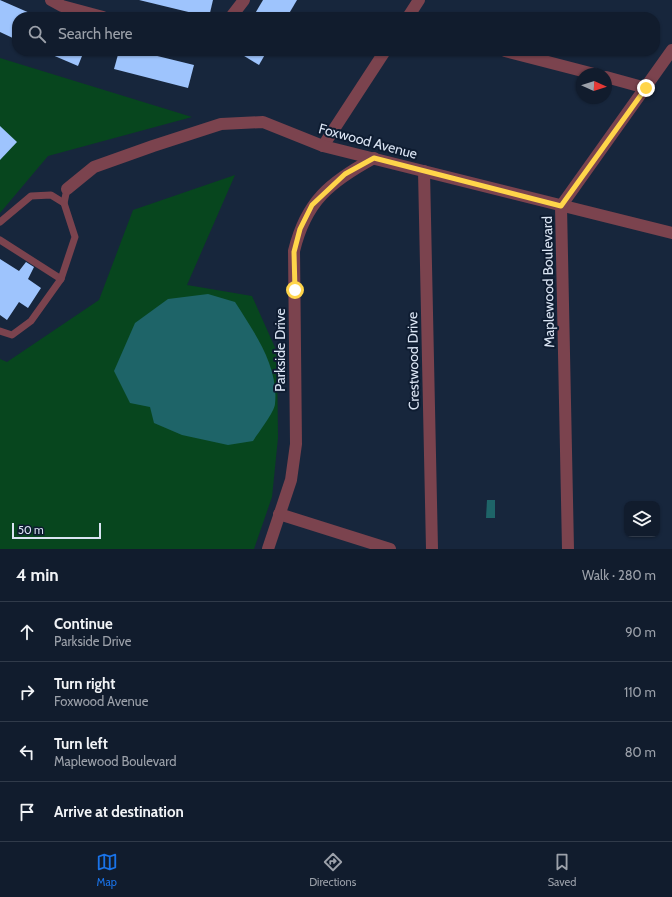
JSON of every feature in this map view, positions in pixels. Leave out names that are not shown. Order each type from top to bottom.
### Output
[{"type":"street","points":[[51,0],[62,6],[84,12]]},
{"type":"street","points":[[236,12],[244,0]]},
{"type":"street","points":[[411,12],[419,0]]},
{"type":"street","name":"Maplewood Boulevard","points":[[568,549],[561,206],[672,50]]},
{"type":"street","points":[[322,146],[382,56]]},
{"type":"street","points":[[524,56],[576,69]]},
{"type":"street","points":[[612,79],[646,88]]},
{"type":"street","name":"Foxwood Avenue","points":[[67,189],[94,167],[222,124],[262,122],[322,146],[672,233]]},
{"type":"street","name":"Parkside Drive","points":[[268,549],[291,480],[296,444],[294,252],[300,229],[312,205],[328,189],[345,174],[374,158]]},
{"type":"street","name":"Crestwood Drive","points":[[424,172],[432,549]]},
{"type":"street","points":[[279,514],[390,549]]},
{"type":"lane","points":[[0,331],[12,335],[31,321],[60,279],[75,238],[64,203],[67,189]]},
{"type":"lane","points":[[0,222],[31,196],[50,195],[64,203]]},
{"type":"lane","points":[[0,240],[60,279]]},
{"type":"shaded area","points":[[0,58],[192,117],[48,156],[0,213]]},
{"type":"shaded area","points":[[235,175],[187,285],[252,296],[277,352],[278,438],[272,497],[254,549],[0,549],[0,359],[7,362],[99,300],[133,210]]},
{"type":"shaded area","points":[[208,294],[235,302],[264,350],[273,376],[275,390],[274,408],[253,441],[228,445],[182,435],[154,423],[150,407],[130,403],[114,371],[135,323],[168,299]]},
{"type":"shaded area","points":[[487,500],[495,500],[495,518],[486,518]]},
{"type":"building","points":[[0,0],[28,12],[12,12],[12,38],[0,32]]},
{"type":"building","points":[[139,0],[213,0],[210,12],[188,12]]},
{"type":"building","points":[[263,0],[297,0],[290,12],[256,12]]},
{"type":"building","points":[[55,56],[82,56],[78,66]]},
{"type":"building","points":[[118,56],[157,56],[194,65],[188,88],[114,69]]},
{"type":"building","points":[[244,56],[264,56],[259,65]]},
{"type":"building","points":[[0,126],[17,142],[0,160]]},
{"type":"building","points":[[0,259],[19,271],[26,262],[34,267],[28,279],[41,288],[28,308],[19,302],[7,320],[0,315]]},
{"type":"route","points":[[295,290],[294,252],[300,229],[312,205],[345,174],[374,158],[561,206],[646,88]]}]
